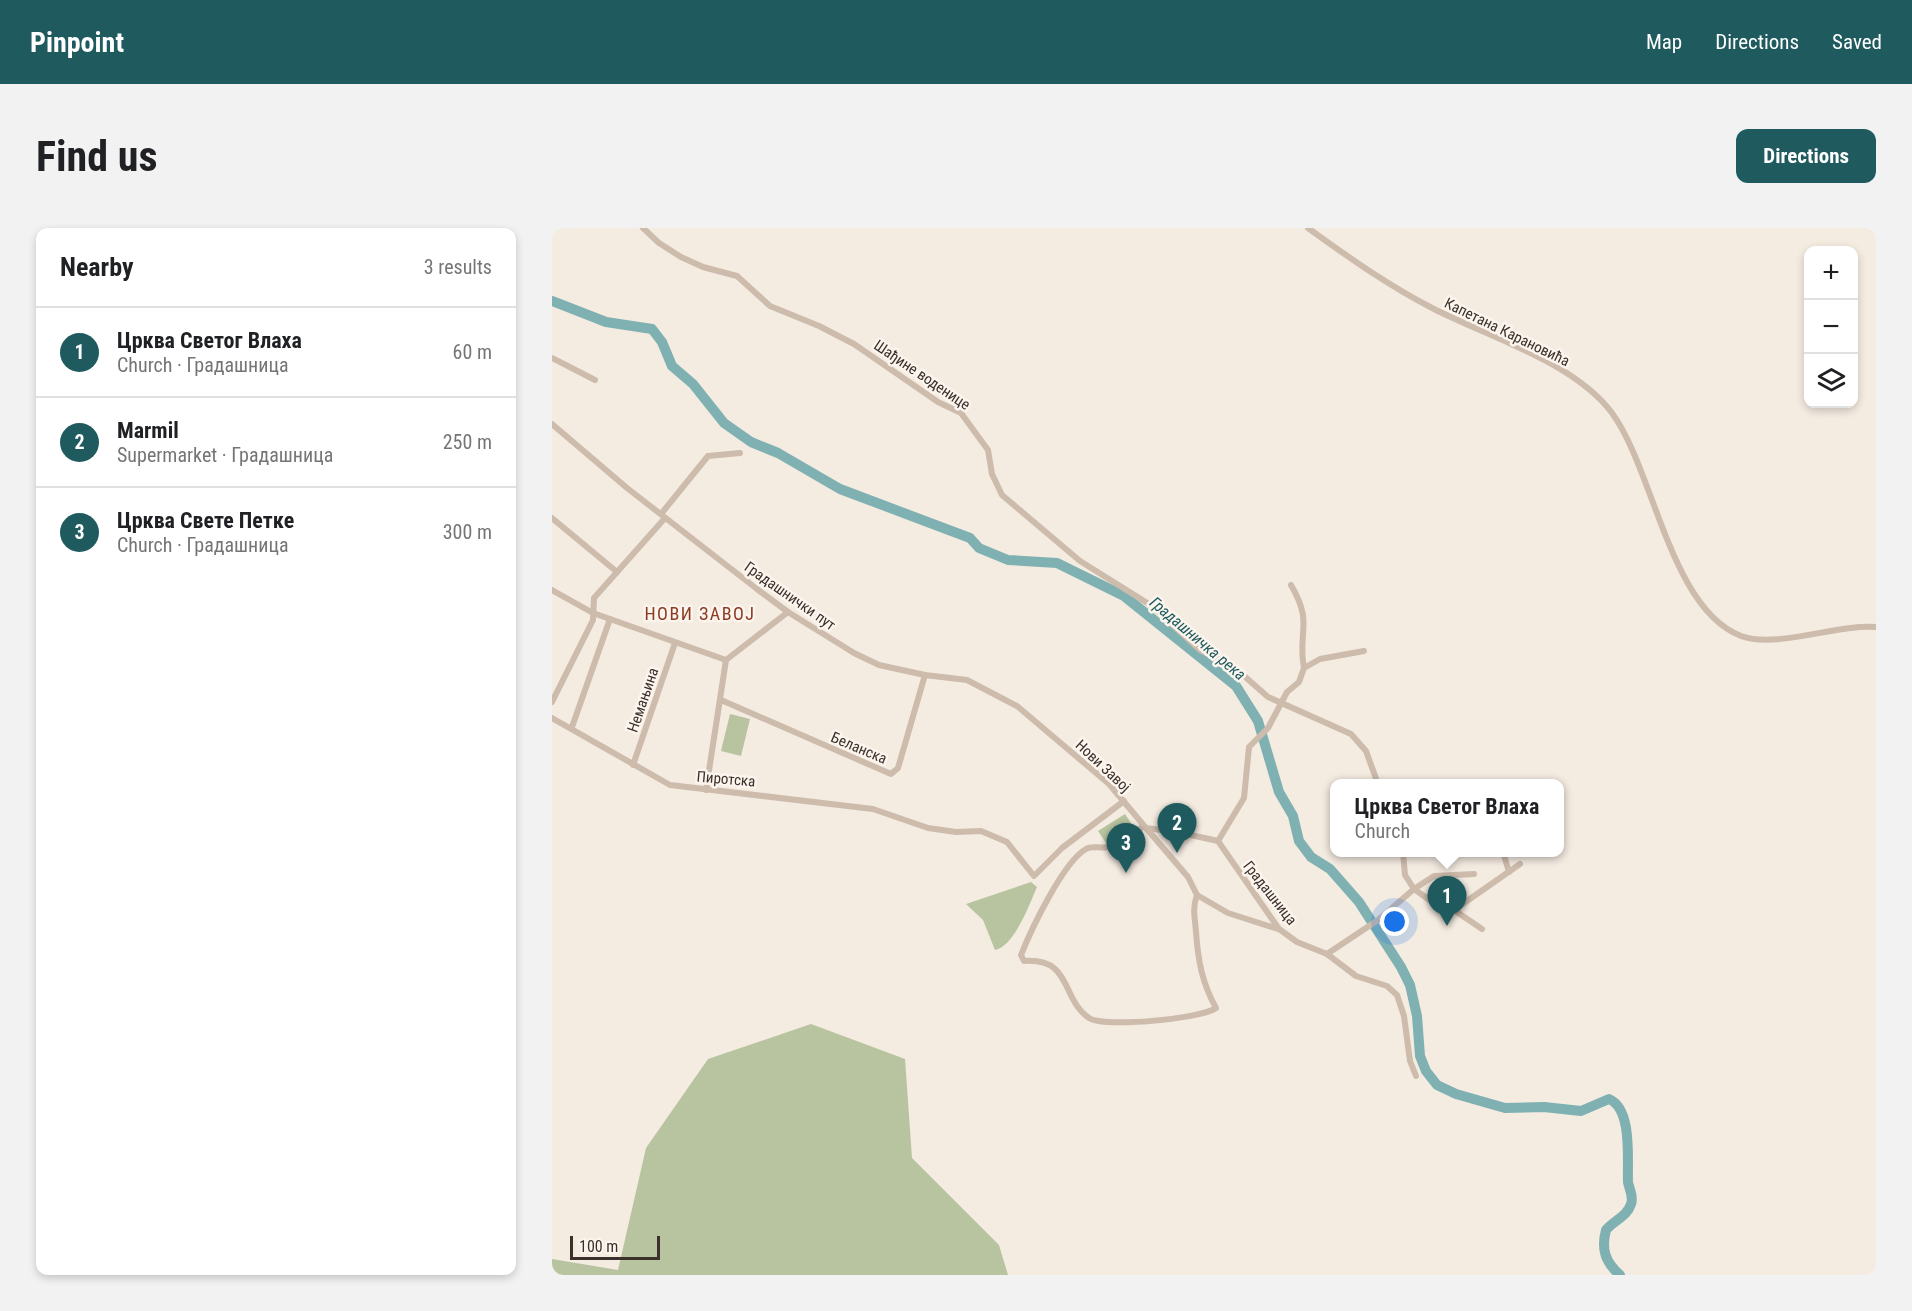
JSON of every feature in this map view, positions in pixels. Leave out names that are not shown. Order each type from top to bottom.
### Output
[{"type":"street","name":"Шађине воденице","points":[[643,228],[659,243],[681,257],[704,267],[737,276],[770,306],[819,326],[854,344],[938,402],[961,413],[988,450],[992,474],[1002,495],[1080,561],[1152,606],[1200,650],[1233,667],[1269,697],[1282,702]]},
{"type":"street","name":"Капетана Карановића","points":[[1308,228],[1403,292],[1540,359],[1591,392],[1620,426],[1672,551],[1697,596],[1718,621],[1742,636],[1772,639],[1842,628],[1876,627]]},
{"type":"street","points":[[552,358],[595,380]]},
{"type":"street","name":"Градашнички пут","points":[[552,424],[663,516],[788,612],[863,658],[925,675],[981,685],[1017,706],[1044,728]]},
{"type":"street","points":[[552,702],[593,620],[594,598],[663,516],[708,456],[740,453]]},
{"type":"street","points":[[552,518],[617,572]]},
{"type":"street","points":[[1144,827],[1218,841],[1244,798],[1247,754],[1254,741],[1268,728],[1287,692],[1299,682],[1304,668],[1301,652],[1305,616],[1302,604],[1291,585]]},
{"type":"street","points":[[552,590],[593,614],[726,660]]},
{"type":"street","points":[[706,790],[726,660],[788,612]]},
{"type":"street","points":[[572,727],[610,620]]},
{"type":"street","name":"Немањина","points":[[633,765],[675,642]]},
{"type":"street","points":[[1304,668],[1320,659],[1365,651]]},
{"type":"street","name":"Беланска","points":[[721,700],[891,774],[898,768],[925,675]]},
{"type":"street","points":[[1282,702],[1351,734],[1366,752],[1376,779]]},
{"type":"street","name":"Пиротска","points":[[552,718],[572,727],[633,765],[670,784],[873,809],[928,828],[956,832],[981,831],[1007,842],[1017,851],[1034,876],[1062,848],[1124,801]]},
{"type":"street","name":"Нови Завој","points":[[1044,728],[1109,784],[1144,827]]},
{"type":"street","points":[[1144,827],[1188,877],[1197,895],[1228,913],[1279,929]]},
{"type":"street","points":[[1144,827],[1108,847],[1088,848],[1077,855],[1057,883],[1029,934],[1021,959],[1043,962],[1054,967],[1063,977],[1085,1015],[1103,1024],[1196,1017],[1216,1008],[1205,989],[1196,951],[1192,907],[1197,895]]},
{"type":"street","name":"Градашница","points":[[1218,841],[1279,929],[1297,942],[1327,954],[1352,973],[1386,986],[1400,998],[1409,1055],[1416,1076]]},
{"type":"street","points":[[1404,857],[1406,875],[1414,889],[1438,906],[1454,910],[1482,929]]},
{"type":"street","points":[[1504,857],[1509,872]]},
{"type":"street","points":[[1454,910],[1520,864]]},
{"type":"street","points":[[1327,954],[1378,920],[1414,889],[1434,876],[1474,874]]},
{"type":"green space","points":[[730,714],[750,719],[741,756],[721,751]]},
{"type":"green space","points":[[1125,814],[1135,829],[1108,846],[1098,831]]},
{"type":"green space","points":[[1031,882],[1037,887],[1026,913],[1009,941],[995,950],[983,920],[966,904]]},
{"type":"green space","points":[[811,1024],[905,1059],[912,1158],[999,1245],[1008,1275],[552,1275],[552,1259],[618,1270],[646,1148],[708,1059]]},
{"type":"waterway","name":"Градашничка река","points":[[552,301],[606,322],[652,329],[662,342],[672,366],[693,384],[724,423],[751,442],[778,453],[840,489],[970,538],[979,548],[1008,560],[1057,563],[1124,596],[1236,686],[1258,721],[1279,792],[1293,816],[1299,841],[1311,857],[1330,869],[1359,902],[1401,967],[1410,985],[1417,1016],[1420,1056],[1426,1071],[1437,1085],[1456,1094],[1505,1108],[1544,1107],[1581,1111],[1609,1099],[1617,1105],[1622,1113],[1627,1136],[1628,1182],[1632,1201],[1627,1212],[1606,1230],[1604,1249],[1611,1265],[1620,1275]]},
{"type":"place","name":"Marmil","points":[[1177,853]]},
{"type":"place","name":"Црква Свете Петке","points":[[1126,873]]},
{"type":"place","name":"Црква Светог Влаха","points":[[1447,926]]},
{"type":"district","name":"НОВИ ЗАВОЈ","points":[[700,614]]}]
